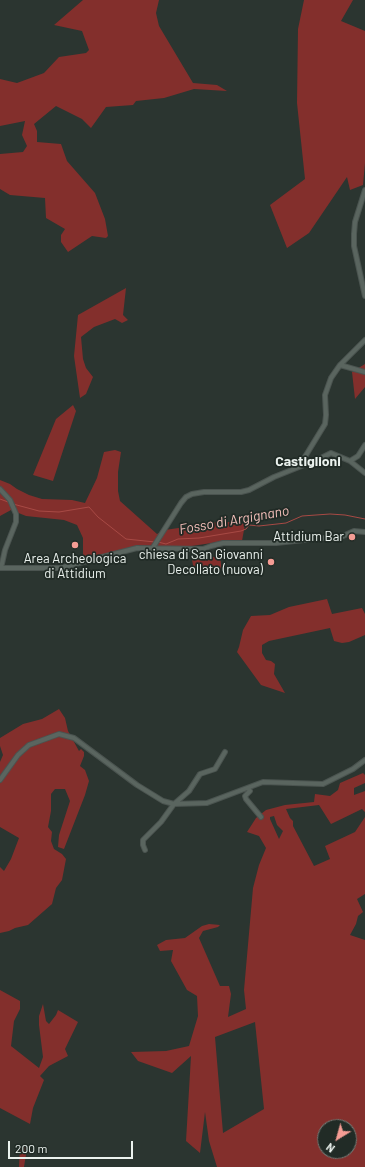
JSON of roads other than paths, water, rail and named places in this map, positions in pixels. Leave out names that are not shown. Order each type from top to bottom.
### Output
[{"type":"street","points":[[365,190],[356,222],[354,246],[365,296]]},
{"type":"street","points":[[303,465],[303,460],[325,424],[325,395],[326,387],[330,378],[340,365],[365,340]]},
{"type":"street","points":[[340,365],[365,372]]},
{"type":"street","points":[[350,461],[358,456],[365,445]]},
{"type":"street","points":[[152,548],[181,503],[186,497],[192,494],[204,492],[241,492],[249,490],[274,477],[319,460],[331,453],[350,461],[365,473]]},
{"type":"street","points":[[0,490],[5,493],[10,500],[16,514],[16,522],[0,568],[60,568],[137,548],[203,549],[223,543],[276,543],[342,536],[354,531],[365,532]]},
{"type":"street","points":[[0,780],[18,755],[29,745],[59,734],[74,738],[137,785],[163,801],[174,804],[206,803],[262,782],[323,784],[352,769],[365,760]]},
{"type":"street","points":[[145,850],[143,840],[161,822],[174,804],[189,791],[200,774],[215,769],[225,752]]},
{"type":"street","points":[[248,788],[250,791],[245,796],[246,799],[261,817]]},
{"type":"waterway","name":"Fosso di Argignano","points":[[0,499],[8,502]]},
{"type":"waterway","name":"Fosso di Argignano","points":[[13,504],[39,511],[59,512],[89,507],[98,517],[126,539],[155,542]]},
{"type":"waterway","name":"Fosso di Argignano","points":[[158,542],[166,544],[178,539],[199,538],[241,531],[246,529],[249,525],[259,526],[286,523],[302,516],[330,514],[365,519]]},
{"type":"place","name":"Attidium Bar","points":[[352,537]]},
{"type":"place","name":"Area Archeologica di Attidium","points":[[75,545]]},
{"type":"place","name":"chiesa di San Giovanni Decollato (nuova)","points":[[271,562]]},
{"type":"district","name":"Castiglioni","points":[[308,461]]}]
